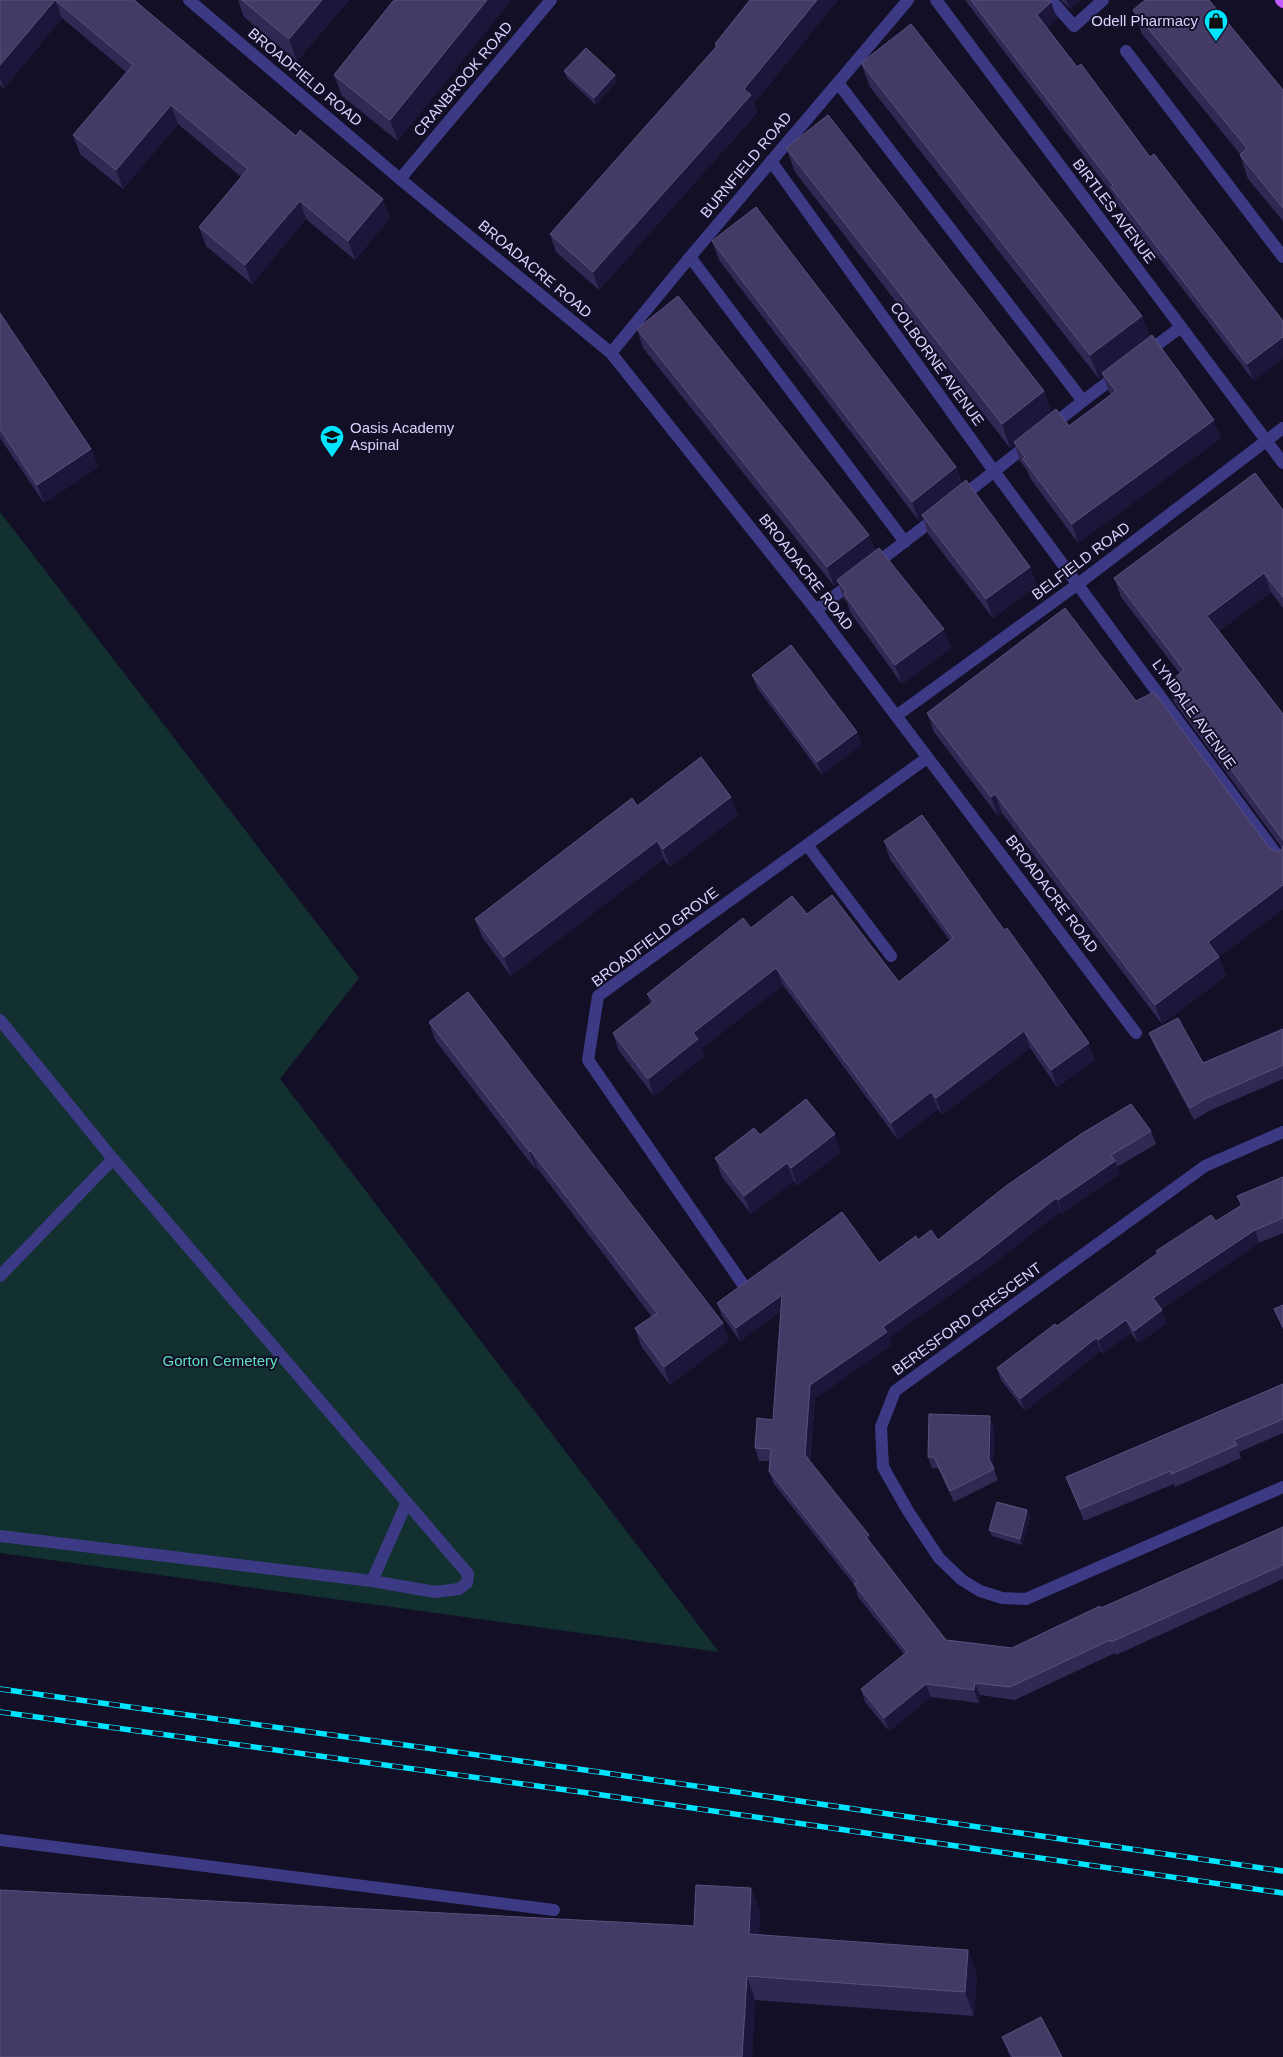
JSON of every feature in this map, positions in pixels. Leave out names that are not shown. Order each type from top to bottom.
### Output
[{"type":"street","name":"CRANBROOK ROAD","points":[[400,179],[551,0]]},
{"type":"street","name":"BURNFIELD ROAD","points":[[611,354],[690,257],[908,0]]},
{"type":"street","name":"BIRTLES AVENUE","points":[[936,0],[1283,463]]},
{"type":"street","points":[[1051,0],[1074,26],[1103,0]]},
{"type":"street","name":"BROADFIELD ROAD","points":[[194,2],[400,179]]},
{"type":"street","points":[[1126,52],[1283,258]]},
{"type":"street","points":[[838,83],[1083,401]]},
{"type":"street","name":"COLBORNE AVENUE","points":[[772,161],[994,471],[1078,584]]},
{"type":"street","name":"BROADACRE ROAD","points":[[400,179],[611,354],[816,610],[1136,1033]]},
{"type":"street","points":[[690,257],[905,542]]},
{"type":"street","points":[[816,610],[1180,327]]},
{"type":"street","name":"BELFIELD ROAD","points":[[896,716],[1078,584],[1283,428]]},
{"type":"street","name":"LYNDALE AVENUE","points":[[1078,584],[1283,863]]},
{"type":"street","name":"BROADFIELD GROVE","points":[[742,1283],[588,1060],[598,996],[927,758]]},
{"type":"street","points":[[807,845],[891,956]]},
{"type":"street","points":[[0,1020],[113,1159],[406,1504],[468,1574],[467,1583],[458,1590],[435,1592],[372,1581],[0,1536]]},
{"type":"street","name":"BERESFORD CRESCENT","points":[[1283,1132],[1205,1166],[895,1391],[881,1427],[883,1467],[908,1511],[939,1558],[962,1580],[980,1592],[1002,1598],[1026,1599],[1283,1487]]},
{"type":"street","points":[[0,1276],[113,1159]]},
{"type":"street","points":[[372,1581],[406,1504]]},
{"type":"street","points":[[0,1840],[554,1910]]},
{"type":"green space","name":"Gorton Cemetery","points":[[0,512],[359,978],[280,1079],[719,1652],[0,1553]]},
{"type":"building","points":[[0,0],[55,0],[0,65]]},
{"type":"building","points":[[55,0],[134,0],[296,136],[300,130],[383,199],[348,241],[300,201],[245,265],[199,227],[248,169],[171,105],[116,170],[73,135],[133,65]]},
{"type":"building","points":[[242,0],[322,0],[289,39]]},
{"type":"building","points":[[394,0],[487,0],[390,120],[334,75]]},
{"type":"building","points":[[750,0],[817,0],[744,89],[751,95],[593,272],[550,234],[717,46],[715,44]]},
{"type":"building","points":[[971,0],[1049,0],[1051,2],[1037,15],[1077,67],[1081,64],[1150,157],[1154,154],[1283,321],[1283,337],[1247,364]]},
{"type":"building","points":[[1145,0],[1209,0],[1283,90],[1283,208],[1240,155],[1247,148],[1133,10]]},
{"type":"building","points":[[911,24],[1142,316],[1090,355],[861,63]]},
{"type":"building","points":[[586,48],[615,75],[594,98],[564,71]]},
{"type":"building","points":[[828,115],[1044,391],[1002,424],[786,148]]},
{"type":"building","points":[[756,207],[956,467],[912,502],[712,241]]},
{"type":"building","points":[[678,296],[869,535],[827,567],[637,329]]},
{"type":"building","points":[[0,313],[91,449],[37,485],[0,429]]},
{"type":"building","points":[[1152,335],[1214,420],[1072,524],[1023,459],[1025,457],[1014,442],[1056,409],[1069,426],[1116,391],[1102,373]]},
{"type":"building","points":[[1255,473],[1283,510],[1283,597],[1264,573],[1207,616],[1283,714],[1283,840],[1168,683],[1184,670],[1114,578]]},
{"type":"building","points":[[966,480],[1030,567],[986,599],[922,515]]},
{"type":"building","points":[[879,548],[944,629],[895,665],[844,594],[846,592],[837,580]]},
{"type":"building","points":[[1065,608],[1136,701],[1154,692],[1270,849],[1277,852],[1283,846],[1283,885],[1208,942],[1219,957],[1155,1005],[995,794],[991,797],[927,713]]},
{"type":"building","points":[[791,645],[857,732],[817,762],[752,675]]},
{"type":"building","points":[[701,757],[731,797],[663,849],[657,841],[504,957],[475,919],[632,798],[637,806]]},
{"type":"building","points":[[922,815],[1004,930],[1007,928],[1089,1043],[1051,1070],[1024,1031],[936,1098],[931,1092],[891,1123],[776,968],[693,1033],[698,1039],[648,1079],[613,1033],[654,1001],[647,994],[743,918],[751,928],[792,896],[807,914],[832,895],[899,982],[953,938],[884,841]]},
{"type":"building","points":[[468,992],[723,1323],[664,1367],[635,1328],[657,1313],[429,1022]]},
{"type":"building","points":[[1178,1018],[1203,1063],[1283,1029],[1283,1065],[1205,1099],[1190,1108],[1149,1033]]},
{"type":"building","points":[[806,1099],[835,1134],[791,1168],[787,1163],[744,1196],[715,1158],[754,1128],[760,1135]]},
{"type":"building","points":[[1131,1104],[1151,1131],[1111,1155],[1115,1161],[1058,1200],[1056,1198],[981,1257],[883,1327],[887,1332],[810,1385],[805,1455],[869,1535],[866,1537],[946,1640],[1012,1648],[1100,1606],[1101,1608],[1283,1527],[1283,1565],[1111,1642],[1110,1640],[1010,1687],[975,1683],[974,1690],[926,1684],[884,1718],[861,1689],[907,1652],[854,1584],[857,1582],[769,1471],[771,1449],[755,1448],[757,1418],[773,1420],[782,1295],[736,1328],[717,1303],[842,1212],[879,1263],[916,1236],[918,1240],[931,1230],[938,1240],[1006,1186],[1081,1134]]},
{"type":"building","points":[[1283,1177],[1283,1218],[1255,1230],[1153,1298],[1162,1310],[1134,1331],[1126,1320],[1098,1340],[1096,1338],[1020,1399],[997,1368],[1055,1324],[1057,1326],[1158,1253],[1156,1251],[1211,1215],[1216,1221],[1242,1205],[1237,1196]]},
{"type":"building","points":[[1283,1305],[1283,1327],[1274,1309]]},
{"type":"building","points":[[1283,1384],[1283,1419],[1234,1440],[1237,1445],[1171,1474],[1170,1471],[1080,1509],[1066,1477]]},
{"type":"building","points":[[929,1414],[990,1416],[989,1459],[994,1469],[950,1491],[934,1457],[928,1457]]},
{"type":"building","points":[[997,1502],[1027,1510],[1020,1539],[989,1530]]},
{"type":"building","points":[[696,1885],[751,1888],[749,1934],[968,1950],[965,1992],[747,1976],[742,2057],[0,2057],[0,1890],[694,1926]]},
{"type":"building","points":[[1041,2017],[1062,2057],[1013,2057],[1002,2037]]},
{"type":"railway","points":[[0,1689],[578,1769],[1283,1871]]},
{"type":"railway","points":[[0,1712],[574,1791],[1283,1893]]},
{"type":"place","name":"Odell Pharmacy","points":[[1216,42]]},
{"type":"place","name":"Oasis Academy Aspinal","points":[[332,458]]}]
